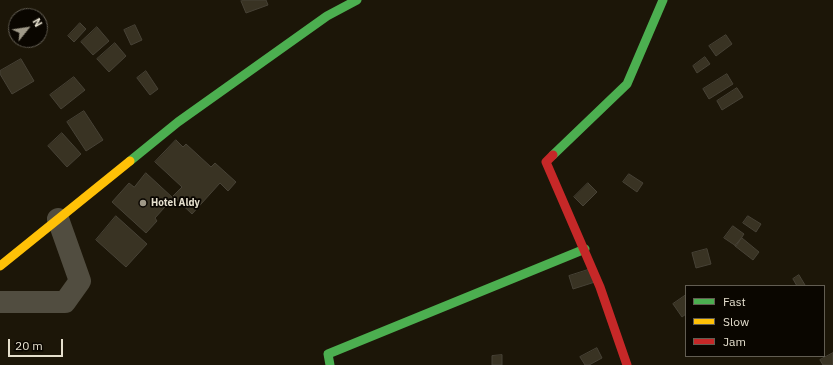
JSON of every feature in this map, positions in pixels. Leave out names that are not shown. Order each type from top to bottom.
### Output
[{"type":"street","points":[[0,266],[178,122],[327,16],[357,0]]},
{"type":"street","points":[[627,365],[617,331],[585,249],[546,162],[627,84],[663,0]]},
{"type":"street","points":[[0,302],[65,302],[80,280],[58,219]]},
{"type":"street","points":[[330,365],[328,354],[585,249]]},
{"type":"building","points":[[266,0],[268,5],[246,13],[241,1]]},
{"type":"building","points":[[80,23],[86,29],[74,42],[68,36]]},
{"type":"building","points":[[135,25],[142,40],[131,45],[124,30]]},
{"type":"building","points":[[97,27],[109,41],[93,55],[81,42]]},
{"type":"building","points":[[726,35],[732,44],[716,56],[709,46]]},
{"type":"building","points":[[115,43],[126,56],[109,72],[97,59]]},
{"type":"building","points":[[705,57],[710,64],[697,73],[693,66]]},
{"type":"building","points":[[21,59],[34,81],[12,94],[0,74],[0,71]]},
{"type":"building","points":[[146,71],[158,89],[150,95],[137,78]]},
{"type":"building","points":[[727,74],[733,84],[709,99],[703,89]]},
{"type":"building","points":[[74,77],[85,90],[61,109],[50,95]]},
{"type":"building","points":[[737,88],[743,97],[722,110],[717,101]]},
{"type":"building","points":[[84,111],[103,140],[86,151],[67,122]]},
{"type":"building","points":[[62,133],[81,154],[67,167],[48,146]]},
{"type":"building","points":[[176,140],[183,147],[186,144],[211,167],[215,163],[236,182],[228,191],[220,183],[192,214],[173,196],[182,187],[155,162]]},
{"type":"building","points":[[146,173],[173,198],[155,218],[157,221],[146,233],[112,202],[129,183],[134,187]]},
{"type":"building","points":[[629,174],[643,183],[637,192],[623,182]]},
{"type":"building","points":[[588,183],[597,192],[583,206],[574,197]]},
{"type":"building","points":[[116,216],[147,244],[126,267],[96,240]]},
{"type":"building","points":[[748,216],[761,224],[756,232],[743,223]]},
{"type":"building","points":[[733,226],[744,234],[736,246],[724,238]]},
{"type":"building","points":[[742,238],[759,252],[753,260],[735,246]]},
{"type":"building","points":[[707,249],[711,264],[696,268],[692,253]]},
{"type":"building","points":[[591,269],[595,282],[573,289],[569,276]]},
{"type":"building","points":[[799,275],[805,285],[796,285],[793,279]]},
{"type":"building","points":[[685,296],[685,315],[682,317],[673,304]]},
{"type":"building","points":[[597,348],[602,358],[589,365],[585,365],[580,357]]},
{"type":"building","points":[[833,353],[833,365],[823,365],[820,360]]},
{"type":"building","points":[[502,355],[502,365],[492,365],[492,356]]},
{"type":"traffic: fast","points":[[130,161],[178,122],[327,16],[357,0]]},
{"type":"traffic: fast","points":[[553,155],[627,84],[663,0]]},
{"type":"traffic: fast","points":[[330,365],[328,354],[585,249]]},
{"type":"traffic: slow","points":[[0,266],[130,161]]},
{"type":"traffic: jam","points":[[553,155],[546,162],[600,287],[627,365]]},
{"type":"place","name":"Hotel Aldy","points":[[143,203]]}]
